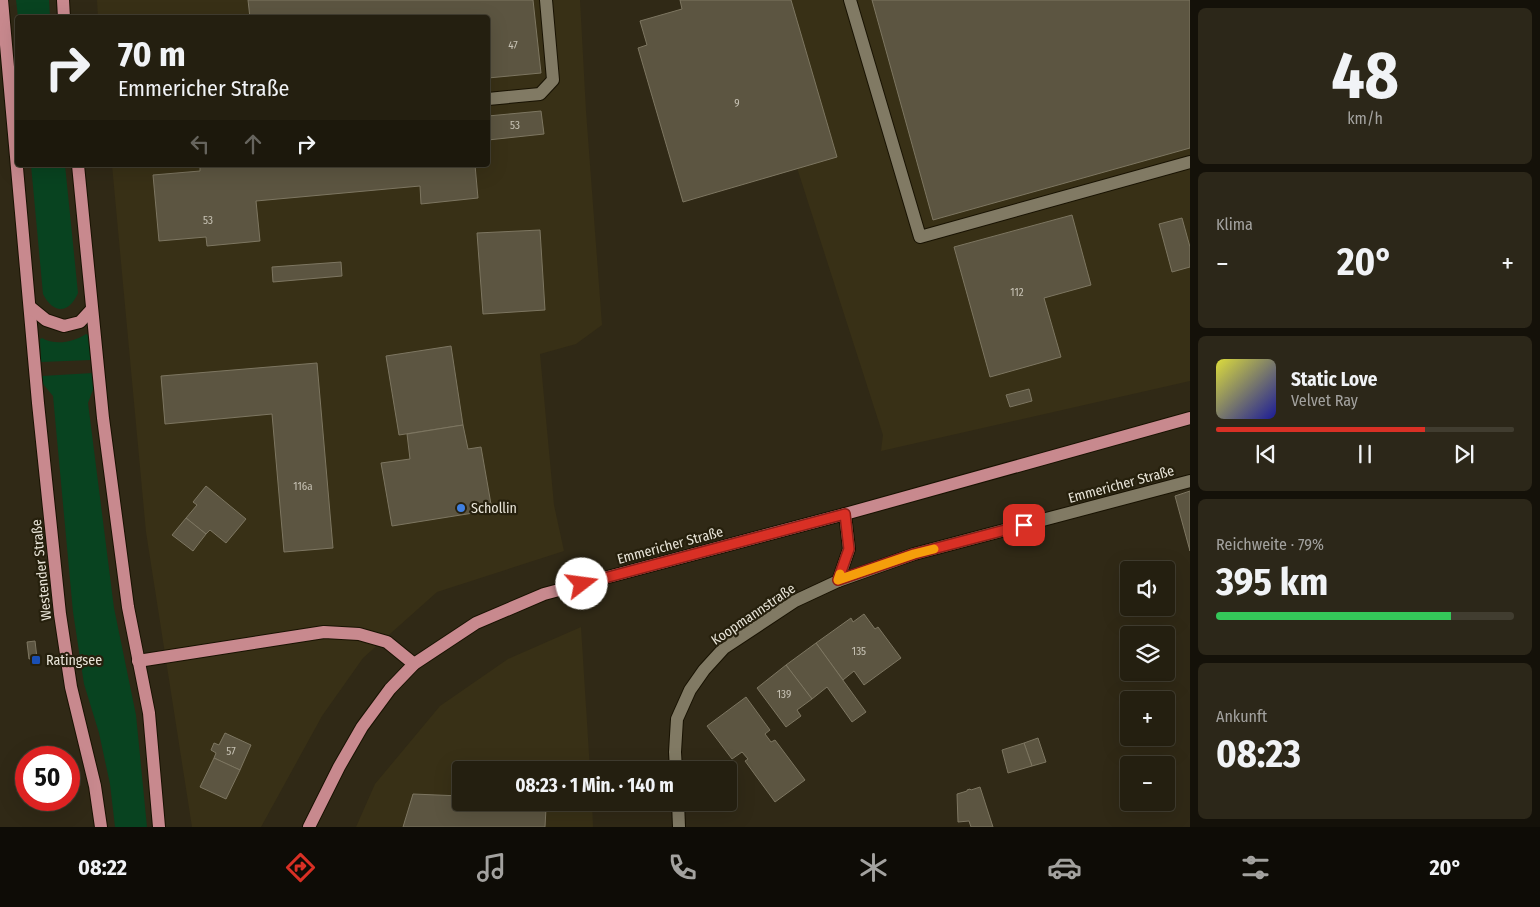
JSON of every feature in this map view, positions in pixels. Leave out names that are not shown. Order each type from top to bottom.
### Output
[{"type":"main road","name":"Westender Straße","points":[[2,0],[2,22],[15,154]]},
{"type":"main road","points":[[63,0],[64,15]]},
{"type":"main road","name":"Westender Straße","points":[[16,167],[60,614],[72,687],[95,786],[101,827]]},
{"type":"main road","points":[[78,167],[104,418],[126,597],[148,712],[160,827]]},
{"type":"main road","points":[[30,307],[46,320],[64,326],[80,322],[92,310]]},
{"type":"main road","name":"Emmericher Straße","points":[[309,827],[338,767],[362,727],[390,689],[414,664],[476,623],[544,594],[845,514],[1190,418]]},
{"type":"main road","points":[[138,661],[324,632],[358,634],[388,642],[414,664]]},
{"type":"street","points":[[490,99],[540,94],[553,80],[546,0]]},
{"type":"street","points":[[850,0],[920,237],[1190,162]]},
{"type":"street","name":"Emmericher Straße","points":[[838,580],[914,554],[1190,481]]},
{"type":"street","points":[[838,580],[849,549],[845,514]]},
{"type":"street","name":"Koopmannstraße","points":[[676,761],[676,719],[690,690],[704,670],[724,648],[794,601],[838,580]]},
{"type":"street","points":[[678,811],[679,827]]},
{"type":"shaded area","points":[[97,0],[580,0],[586,111],[602,325],[576,344],[540,354],[554,505],[564,551],[437,592],[363,658],[322,716],[261,827],[192,827],[146,532],[112,167],[490,167],[490,15],[98,15]]},
{"type":"shaded area","points":[[743,0],[1190,0],[1190,381],[881,451],[883,435]]},
{"type":"shaded area","points":[[581,627],[589,761],[452,761],[452,811],[592,811],[593,827],[356,827],[375,784],[440,706],[508,659]]},
{"type":"green space","points":[[16,0],[49,0],[50,15],[18,15]]},
{"type":"green space","points":[[31,167],[65,167],[78,293],[70,305],[61,309],[51,305],[43,294]]},
{"type":"green space","points":[[86,334],[88,335],[91,360],[41,362],[40,339],[64,342]]},
{"type":"green space","points":[[93,373],[94,387],[88,403],[114,608],[136,715],[147,827],[115,827],[110,784],[99,733],[84,684],[73,612],[53,396],[43,384],[42,376]]},
{"type":"building","points":[[248,0],[533,0],[541,73],[490,78],[490,15],[250,15]]},
{"type":"building","points":[[680,0],[791,0],[837,157],[683,202],[638,48],[647,45],[640,21],[682,9]]},
{"type":"building","points":[[872,0],[1190,0],[1190,148],[933,220]]},
{"type":"building","points":[[541,111],[544,134],[490,140],[490,116]]},
{"type":"building","points":[[200,167],[475,167],[478,198],[421,204],[420,186],[256,201],[260,241],[207,246],[206,237],[159,241],[153,175],[200,171]]},
{"type":"building","points":[[1072,215],[1091,285],[1044,298],[1061,357],[990,377],[954,247]]},
{"type":"building","points":[[1182,218],[1190,247],[1190,267],[1172,272],[1159,224]]},
{"type":"building","points":[[540,230],[545,310],[483,314],[477,233]]},
{"type":"building","points":[[341,262],[342,276],[273,282],[272,267]]},
{"type":"building","points":[[451,346],[463,425],[399,435],[386,356]]},
{"type":"building","points":[[317,363],[333,548],[284,552],[272,414],[165,424],[161,376]]},
{"type":"building","points":[[1029,389],[1032,401],[1010,407],[1006,395]]},
{"type":"building","points":[[463,425],[468,449],[481,447],[492,510],[392,526],[381,463],[410,459],[407,434]]},
{"type":"building","points":[[206,486],[246,519],[226,543],[210,530],[206,534],[186,518],[197,505],[193,502]]},
{"type":"building","points":[[1190,491],[1190,551],[1175,496]]},
{"type":"building","points":[[186,518],[206,534],[193,551],[172,535]]},
{"type":"building","points":[[864,614],[875,629],[878,627],[901,658],[864,685],[854,671],[843,680],[816,643],[851,618],[853,622]]},
{"type":"building","points":[[35,641],[37,658],[29,659],[27,642]]},
{"type":"building","points":[[816,643],[866,712],[852,722],[827,687],[812,699],[786,665]]},
{"type":"building","points":[[786,665],[812,699],[797,710],[801,716],[786,727],[757,688]]},
{"type":"building","points":[[746,697],[770,730],[765,734],[771,742],[775,740],[805,780],[775,802],[745,761],[748,759],[742,752],[732,759],[707,726]]},
{"type":"building","points":[[225,733],[251,745],[240,770],[214,758],[216,753],[211,750],[214,743],[219,745]]},
{"type":"building","points":[[1038,738],[1046,762],[1032,766],[1024,743]]},
{"type":"building","points":[[1024,743],[1032,766],[1008,773],[1002,750]]},
{"type":"building","points":[[214,758],[240,770],[226,799],[200,787]]},
{"type":"building","points":[[980,787],[993,827],[971,827],[969,821],[958,822],[957,794]]},
{"type":"building","points":[[413,794],[452,796],[452,811],[546,811],[545,827],[403,827]]},
{"type":"slow traffic","points":[[840,574],[838,580],[934,549]]},
{"type":"place","name":"Schollin","points":[[461,508]]},
{"type":"place","name":"Ratingsee","points":[[36,660]]},
{"type":"route","points":[[582,584],[845,514],[849,549],[838,580],[914,554],[1024,525]]}]
